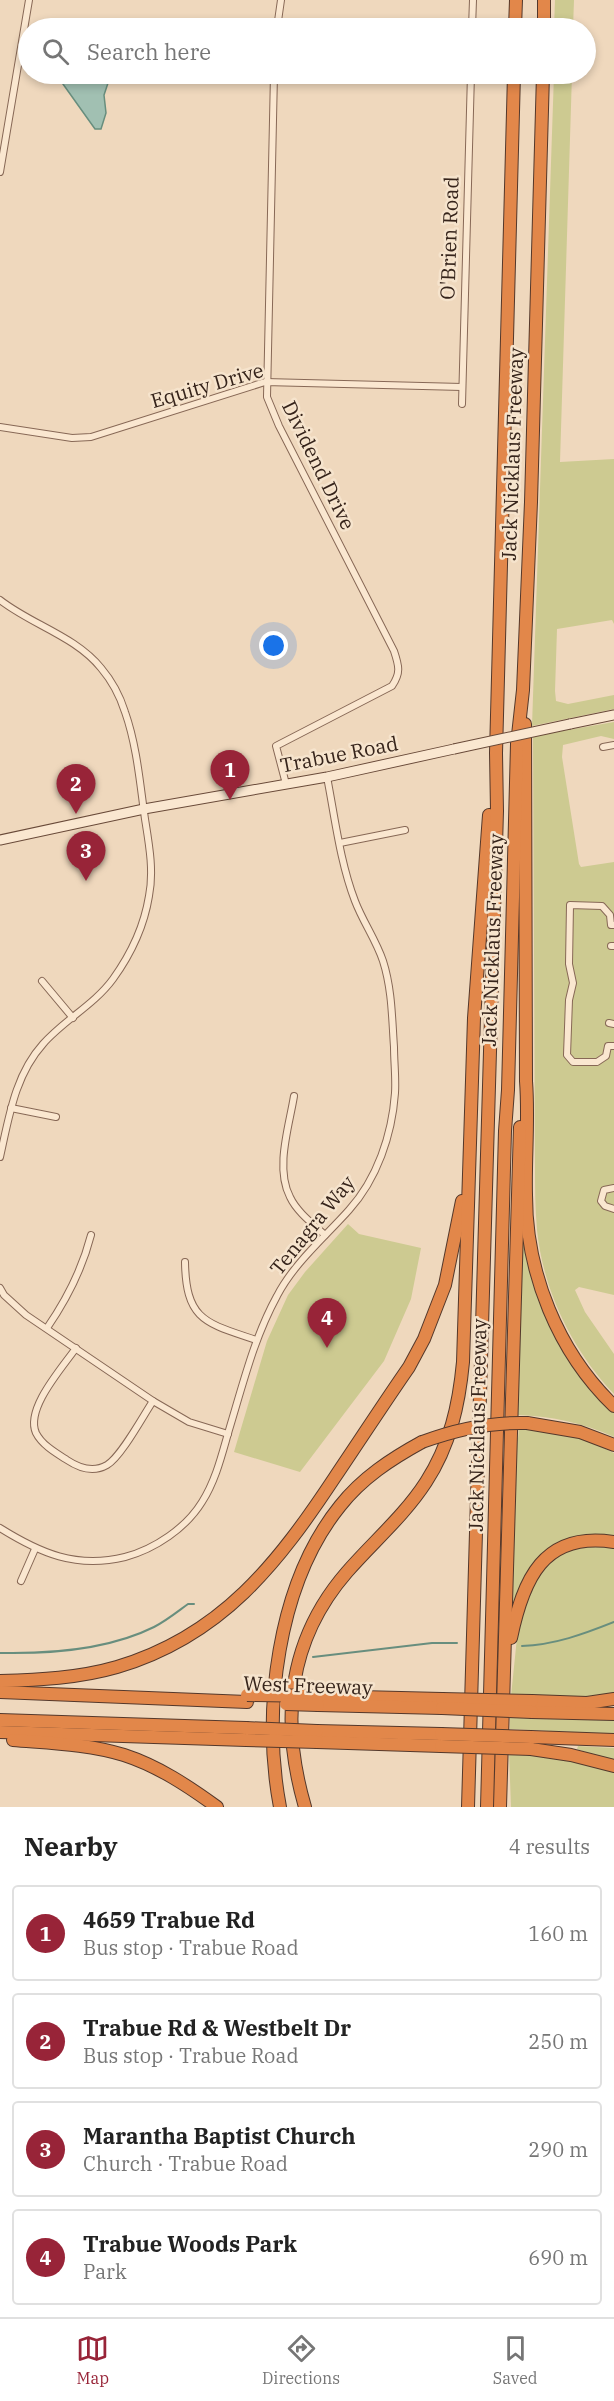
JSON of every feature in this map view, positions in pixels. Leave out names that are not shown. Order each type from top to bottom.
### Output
[{"type":"highway","points":[[515,18],[516,0]]},
{"type":"highway","points":[[544,0],[544,18]]},
{"type":"highway","name":"Jack Nicklaus Freeway","points":[[468,1807],[497,811],[496,753],[514,84]]},
{"type":"highway","name":"Jack Nicklaus Freeway","points":[[487,1807],[504,1131],[508,1089],[517,744],[523,690],[543,84]]},
{"type":"highway","points":[[523,690],[526,744],[527,1216],[536,1271],[548,1307],[563,1340],[588,1376],[614,1406]]},
{"type":"highway","points":[[305,1807],[294,1767],[290,1723],[292,1688],[302,1648],[311,1626],[334,1588],[411,1503],[425,1483],[444,1448],[456,1412],[463,1362],[474,1018],[496,753]]},
{"type":"highway","points":[[502,1807],[501,1768],[517,1173],[520,1115],[526,1081]]},
{"type":"highway","points":[[0,1681],[40,1680],[86,1674],[146,1657],[206,1625],[248,1591],[267,1571],[301,1528],[409,1367],[424,1339],[445,1285],[469,1167]]},
{"type":"highway","points":[[280,1807],[273,1760],[275,1684],[286,1623],[297,1584],[324,1529],[340,1506],[360,1484],[389,1460],[422,1442],[486,1424],[527,1423],[580,1432],[614,1445]]},
{"type":"highway","points":[[504,1669],[521,1596],[527,1582],[542,1562],[566,1546],[596,1540],[614,1542]]},
{"type":"highway","name":"West Freeway","points":[[0,1692],[532,1707],[614,1714]]},
{"type":"highway","points":[[532,1707],[614,1699]]},
{"type":"highway","points":[[0,1720],[317,1737],[531,1743],[614,1740]]},
{"type":"highway","points":[[0,1732],[246,1734]]},
{"type":"highway","points":[[0,1739],[61,1744],[122,1755],[174,1777],[217,1807]]},
{"type":"highway","points":[[531,1743],[614,1766]]},
{"type":"main road","name":"Trabue Road","points":[[0,840],[144,809],[327,777],[614,715]]},
{"type":"street","points":[[26,18],[29,0]]},
{"type":"street","points":[[278,18],[281,0]]},
{"type":"street","points":[[472,18],[473,0]]},
{"type":"street","points":[[0,172],[18,65]]},
{"type":"street","name":"Dividend Drive","points":[[274,84],[267,397],[279,426],[384,631],[399,665],[399,675],[392,686],[276,746],[286,784]]},
{"type":"street","name":"O'Brien Road","points":[[462,404],[471,84]]},
{"type":"street","name":"Equity Drive","points":[[0,427],[72,438],[91,436],[266,382],[462,387]]},
{"type":"street","points":[[0,600],[83,651],[100,667],[113,684],[128,721],[149,842],[151,882],[140,932],[130,953],[111,981],[43,1043],[20,1078],[0,1157]]},
{"type":"street","points":[[603,747],[614,744]]},
{"type":"street","name":"Tenagra Way","points":[[0,1528],[35,1549],[70,1559],[109,1560],[144,1551],[161,1541],[191,1517],[203,1501],[218,1467],[256,1340],[278,1293],[325,1235],[351,1208],[374,1173],[383,1154],[391,1124],[395,1093],[391,994],[383,962],[355,902],[327,777]]},
{"type":"street","points":[[340,843],[405,830]]},
{"type":"street","points":[[614,925],[611,925],[610,915],[602,906],[570,905],[569,964],[573,984],[569,1000],[567,1055],[573,1062],[597,1062],[606,1056],[608,1046],[614,1046]]},
{"type":"street","points":[[42,981],[73,1018]]},
{"type":"street","points":[[294,1096],[285,1154],[285,1182],[289,1197],[296,1207],[325,1235]]},
{"type":"street","points":[[11,1108],[56,1117]]},
{"type":"street","points":[[614,1188],[604,1190],[601,1201],[604,1206],[614,1209]]},
{"type":"street","points":[[46,1329],[67,1299],[84,1260],[91,1235]]},
{"type":"street","points":[[185,1262],[185,1286],[193,1309],[212,1324],[256,1340]]},
{"type":"street","points":[[1,1293],[46,1329],[153,1401],[189,1422],[228,1434]]},
{"type":"street","points":[[76,1348],[38,1404],[33,1418],[36,1432],[44,1444],[62,1457],[84,1468],[95,1469],[107,1465],[116,1456],[153,1401]]},
{"type":"street","points":[[21,1581],[35,1549]]},
{"type":"shaded area","points":[[555,0],[574,0],[573,18],[554,18]]},
{"type":"shaded area","points":[[63,84],[108,84],[104,95],[106,113],[101,129],[95,129]]},
{"type":"shaded area","points":[[554,84],[572,84],[560,462],[614,459],[614,624],[612,620],[557,629],[555,691],[556,701],[568,704],[614,695],[614,709],[532,726]]},
{"type":"shaded area","points":[[614,722],[614,739],[601,736],[563,745],[562,757],[579,864],[581,867],[614,862],[614,1295],[579,1287],[575,1290],[585,1312],[614,1354],[614,1394],[585,1358],[562,1318],[546,1275],[537,1230],[533,736]]},
{"type":"shaded area","points":[[348,1224],[359,1234],[421,1248],[411,1299],[384,1361],[300,1472],[234,1452],[267,1341],[288,1295],[305,1272]]},
{"type":"shaded area","points":[[521,1228],[526,1228],[537,1283],[597,1393],[614,1412],[614,1437],[567,1421],[518,1415]]},
{"type":"shaded area","points":[[519,1429],[543,1430],[568,1435],[614,1453],[614,1538],[565,1543],[515,1605],[511,1605],[516,1438],[518,1438]]},
{"type":"shaded area","points":[[591,1544],[614,1546],[614,1695],[594,1697],[511,1696],[518,1628],[531,1582],[552,1559],[565,1551]]},
{"type":"shaded area","points":[[510,1717],[614,1720],[614,1734],[510,1729]]},
{"type":"shaded area","points":[[578,1746],[614,1748],[614,1762],[577,1749]]},
{"type":"shaded area","points":[[509,1752],[577,1760],[614,1771],[614,1807],[511,1807]]},
{"type":"waterway","points":[[0,1653],[39,1653],[99,1646],[136,1635],[154,1627],[188,1604],[194,1604]]},
{"type":"waterway","points":[[522,1646],[557,1641],[614,1622]]},
{"type":"waterway","points":[[313,1657],[432,1643],[457,1643]]},
{"type":"place","name":"4659 Trabue Rd","points":[[230,800]]},
{"type":"place","name":"Trabue Rd & Westbelt Dr","points":[[76,814]]},
{"type":"place","name":"Marantha Baptist Church","points":[[86,881]]},
{"type":"place","name":"Trabue Woods Park","points":[[327,1348]]}]
